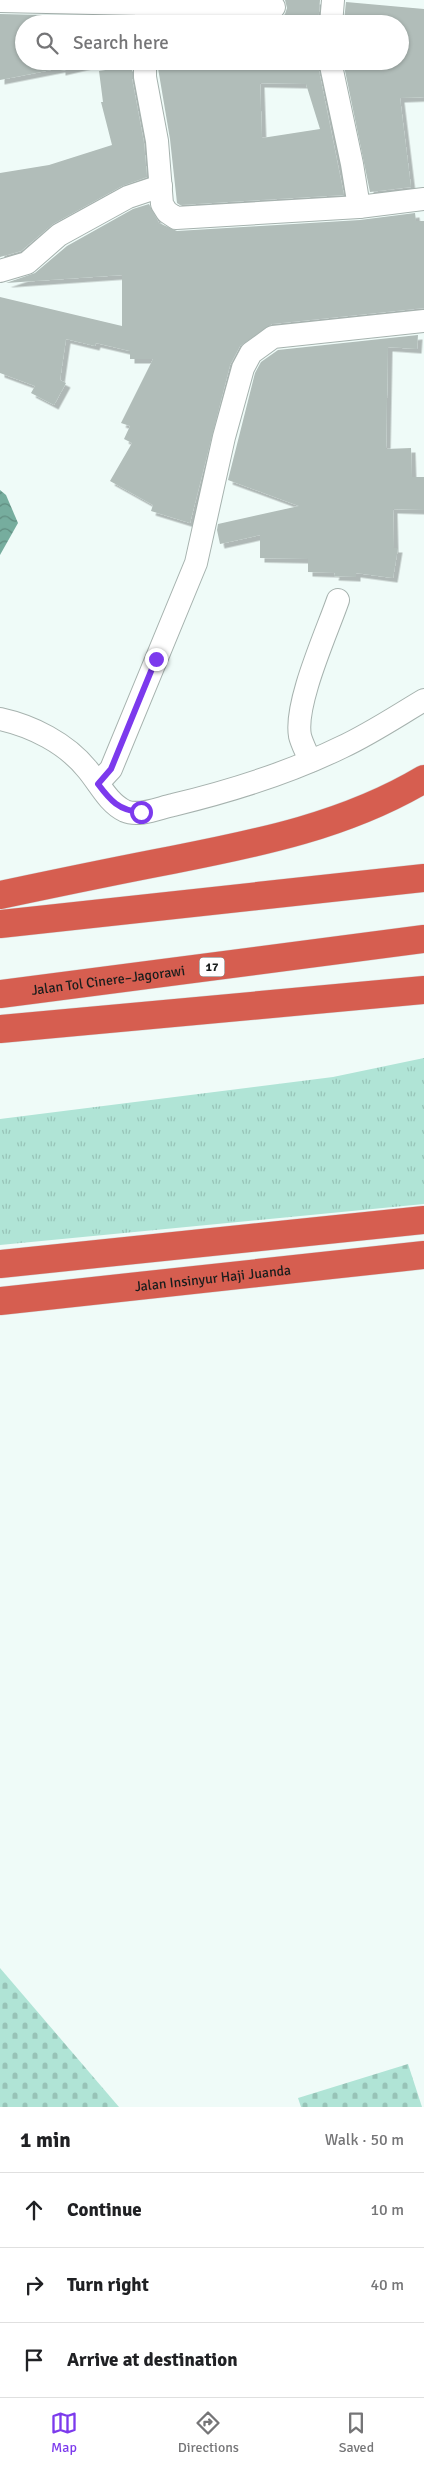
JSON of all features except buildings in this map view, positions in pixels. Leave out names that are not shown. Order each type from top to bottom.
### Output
[{"type":"highway","points":[[0,895],[214,852],[314,828],[392,798],[424,780]]},
{"type":"highway","points":[[0,924],[424,878]]},
{"type":"highway","name":"Jalan Tol Cinere–Jagorawi","points":[[0,994],[424,939]]},
{"type":"highway","points":[[0,1029],[424,990]]},
{"type":"highway","points":[[4,1301],[1,1264],[424,1220]]},
{"type":"highway","name":"Jalan Insinyur Haji Juanda","points":[[4,1301],[424,1255]]},
{"type":"street","points":[[332,15],[333,0]]},
{"type":"street","points":[[0,1],[146,13],[274,7]]},
{"type":"street","points":[[145,70],[158,141],[162,204],[167,212],[176,218],[359,207],[424,199]]},
{"type":"street","points":[[332,70],[359,207]]},
{"type":"street","points":[[0,271],[27,263],[59,235],[128,197],[161,186]]},
{"type":"street","points":[[98,784],[111,769],[196,563],[224,437],[243,368],[252,353],[273,337],[424,321]]},
{"type":"street","points":[[310,761],[300,736],[300,713],[311,675],[338,600]]},
{"type":"street","points":[[0,719],[20,723],[58,743],[74,755],[117,806],[127,812],[141,812],[215,795],[310,761],[342,748],[424,700]]},
{"type":"green space","points":[[424,1058],[424,1204],[0,1245],[0,1119],[333,1077]]},
{"type":"green space","points":[[0,1968],[119,2107],[0,2107]]},
{"type":"green space","points":[[408,2064],[422,2107],[301,2107],[298,2098]]},
{"type":"water","points":[[0,490],[6,495],[18,523],[0,555]]},
{"type":"route","points":[[141,812],[127,812],[117,806],[98,784],[111,769],[156,659]]}]
